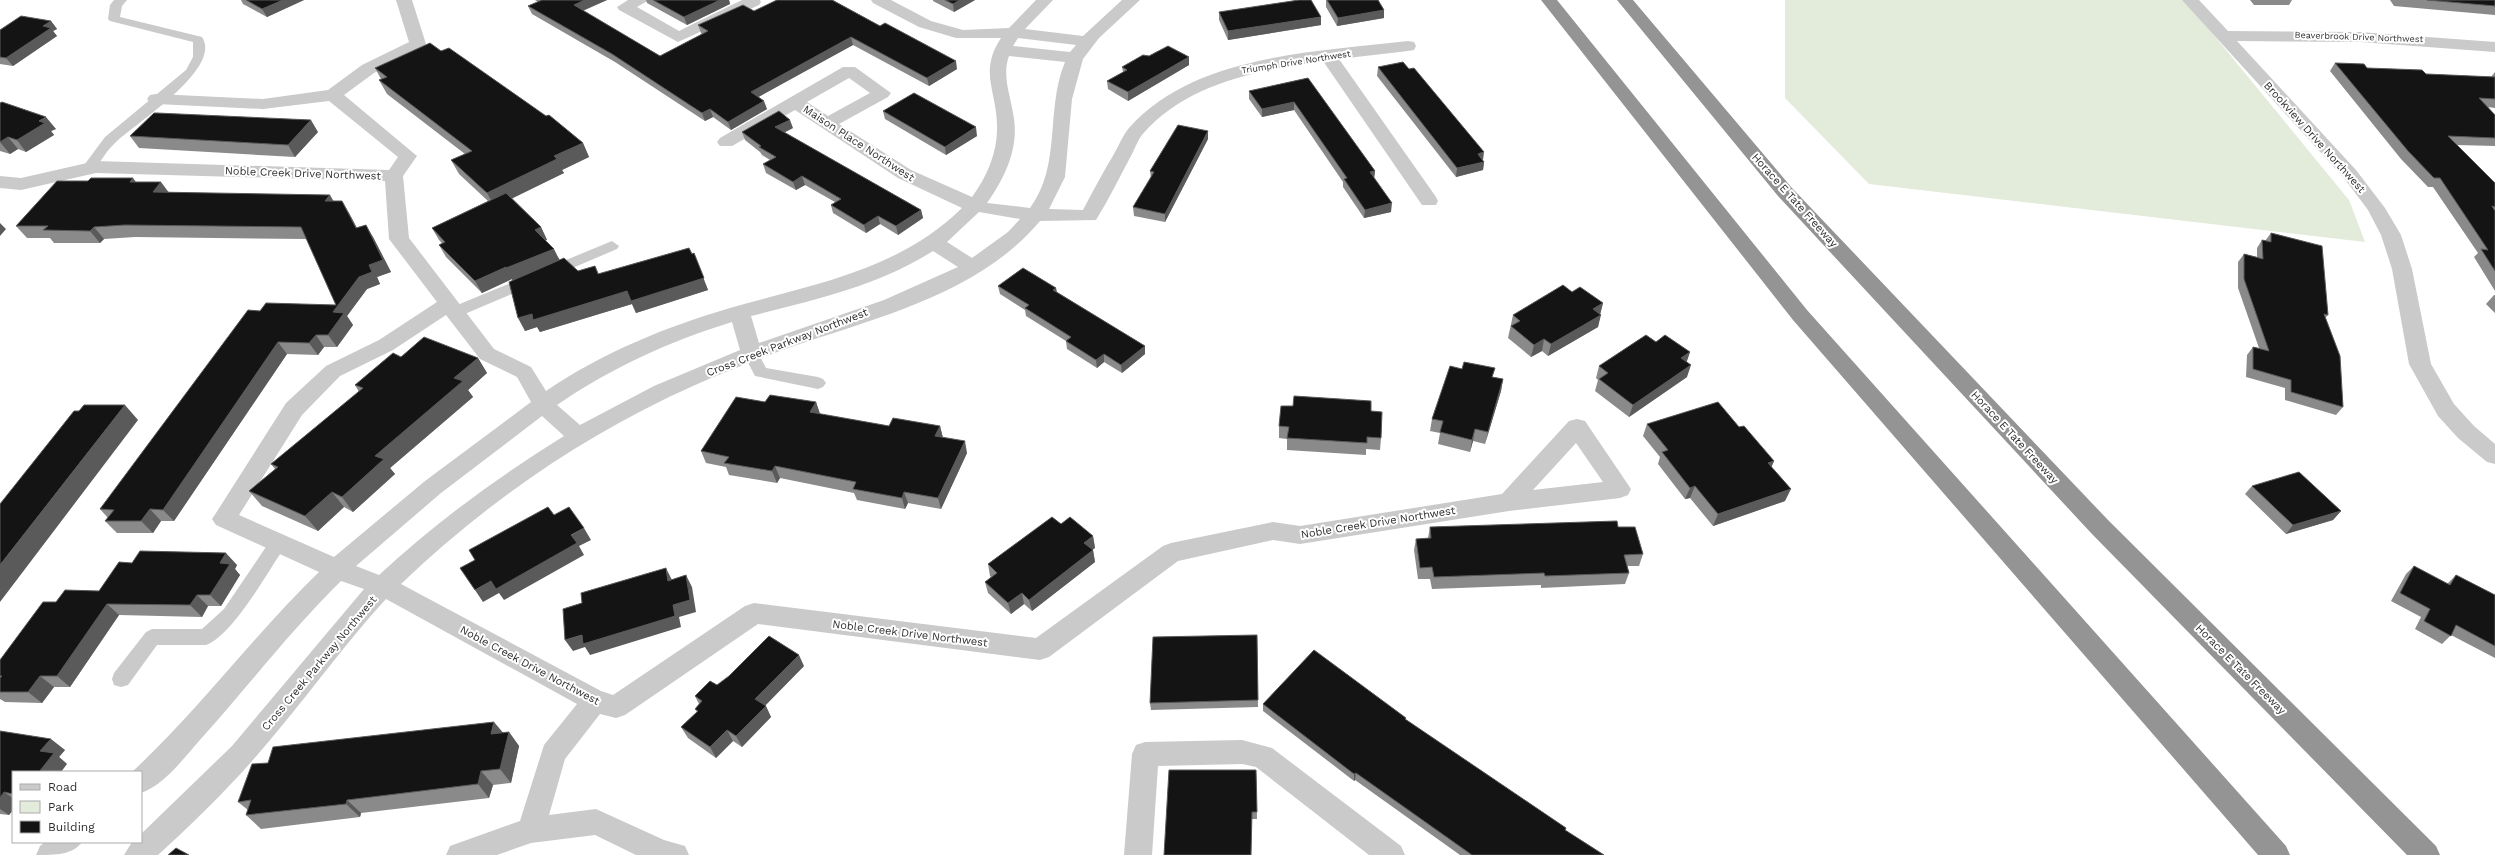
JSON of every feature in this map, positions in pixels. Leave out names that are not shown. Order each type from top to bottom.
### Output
[{"type":"highway","points":[[1549,0],[1810,327],[2276,855]]},
{"type":"highway","name":"Horace E Tate Freeway","points":[[1625,0],[1796,204],[2100,527],[2426,855]]},
{"type":"street","points":[[156,99],[263,104],[333,95],[368,69],[418,44],[404,0]]},
{"type":"street","points":[[641,0],[626,7],[678,37],[753,1]]},
{"type":"street","points":[[142,780],[201,722],[295,612],[336,569],[416,498],[543,404],[589,374],[635,350],[688,328],[836,288],[884,270],[933,242],[975,206],[995,176],[1005,146],[1006,122],[997,78],[998,62],[1013,33],[1045,0]]},
{"type":"street","name":"Cross Creek Parkway Northwest","points":[[138,855],[211,788],[257,737],[345,627],[383,586],[425,548],[480,503],[578,436],[664,390],[751,353],[915,295],[973,268],[1015,237],[1035,215],[1050,192],[1058,170],[1065,88],[1075,58],[1087,41],[1132,0]]},
{"type":"street","name":"Brookview Drive Northwest","points":[[2190,0],[2350,174],[2376,208],[2391,235],[2402,269],[2420,364],[2446,410],[2466,432],[2495,456]]},
{"type":"street","points":[[882,1],[940,29],[962,35],[1013,33],[1087,41]]},
{"type":"street","name":"Beaverbrook Drive Northwest","points":[[2224,36],[2339,35],[2394,37],[2495,47]]},
{"type":"street","name":"Triumph Drive Northwest","points":[[1035,215],[1089,216],[1135,132],[1159,108],[1187,90],[1215,78],[1244,70],[1408,46]]},
{"type":"street","points":[[1003,50],[1075,58]]},
{"type":"street","points":[[1329,57],[1429,201]]},
{"type":"street","points":[[795,102],[849,71],[882,93],[828,123]]},
{"type":"street","points":[[333,95],[408,156],[394,176]]},
{"type":"street","name":"Maison Place Northwest","points":[[726,142],[795,102],[929,188],[975,206],[1035,215]]},
{"type":"street","name":"Noble Creek Drive Northwest","points":[[0,182],[21,184],[89,168],[394,176],[399,239],[487,354],[524,372],[543,404],[578,436]]},
{"type":"street","points":[[933,242],[973,268]]},
{"type":"street","name":"Noble Creek Drive Northwest","points":[[452,308],[386,345],[333,371],[294,409],[224,519],[336,569],[383,586],[595,701],[616,707],[754,613],[1040,649],[1171,553],[1274,531],[1300,535],[1509,502]]},
{"type":"street","points":[[740,313],[751,353]]},
{"type":"street","points":[[531,830],[553,754],[595,701]]},
{"type":"street","points":[[1138,855],[1145,754],[1242,752],[1263,757],[1377,851]]},
{"type":"street","points":[[460,855],[531,830],[596,822],[662,853],[675,855]]},
{"type":"street","points":[[50,855],[67,843]]},
{"type":"lane","points":[[89,168],[110,140],[156,99],[190,73],[199,61],[201,47],[198,40],[114,19],[116,5],[121,0]]},
{"type":"lane","points":[[452,308],[612,246]]},
{"type":"lane","points":[[751,353],[760,372],[818,383]]},
{"type":"lane","points":[[121,679],[152,637],[206,637],[230,614],[278,543]]},
{"type":"green space","points":[[1785,0],[2185,0],[2349,200],[2365,242],[1869,184],[1785,98]]},
{"type":"building","points":[[246,0],[283,0],[262,9]]},
{"type":"building","points":[[542,0],[585,0],[574,5],[660,56],[708,31],[698,25],[743,5],[754,11],[777,0],[832,0],[880,26],[885,23],[956,61],[927,78],[851,37],[751,92],[764,101],[728,122],[710,109],[702,113],[612,54],[528,6]]},
{"type":"building","points":[[653,0],[720,0],[684,17]]},
{"type":"building","points":[[945,0],[960,0],[953,4]]},
{"type":"building","points":[[1299,0],[1311,0],[1321,17],[1228,31],[1219,12]]},
{"type":"building","points":[[1327,0],[1378,0],[1384,10],[1338,18]]},
{"type":"building","points":[[2427,0],[2495,0],[2495,6]]},
{"type":"building","points":[[21,16],[51,21],[43,26],[51,28],[6,58],[0,57],[0,30]]},
{"type":"building","points":[[430,43],[441,51],[449,48],[546,116],[549,115],[583,143],[554,156],[557,159],[487,193],[451,160],[472,151],[379,80],[387,77],[375,68]]},
{"type":"building","points":[[1168,46],[1189,57],[1128,92],[1107,81],[1127,70],[1122,67],[1143,55],[1149,56]]},
{"type":"building","points":[[1403,62],[1409,69],[1414,68],[1484,152],[1478,154],[1484,162],[1457,168],[1378,67]]},
{"type":"building","points":[[2335,63],[2364,64],[2367,68],[2422,70],[2426,74],[2495,77],[2495,99],[2479,98],[2495,115],[2495,138],[2448,136],[2495,183],[2495,207],[2492,206],[2495,211],[2495,271],[2481,249],[2488,250],[2440,178],[2434,178],[2408,151]]},
{"type":"building","points":[[1308,78],[1375,171],[1370,172],[1392,203],[1365,210],[1344,179],[1347,178],[1294,102],[1262,109],[1249,91]]},
{"type":"building","points":[[914,93],[976,127],[945,147],[883,111]]},
{"type":"building","points":[[2,102],[46,117],[39,121],[45,123],[17,140],[8,137],[0,142],[0,103]]},
{"type":"building","points":[[779,111],[790,120],[775,127],[921,210],[896,226],[878,216],[864,225],[831,205],[841,199],[802,176],[793,182],[763,164],[776,157],[759,147],[761,146],[742,132]]},
{"type":"building","points":[[154,113],[311,120],[288,145],[130,136]]},
{"type":"building","points":[[1178,125],[1208,131],[1165,214],[1133,207],[1154,172],[1150,171]]},
{"type":"building","points":[[91,178],[133,178],[130,182],[161,182],[153,192],[330,195],[325,201],[342,201],[356,228],[366,225],[383,260],[369,265],[372,272],[359,277],[333,312],[344,313],[328,335],[316,335],[309,343],[278,342],[163,510],[150,509],[141,521],[105,521],[114,510],[100,509],[248,310],[260,311],[266,303],[336,305],[301,227],[125,225],[94,227],[90,231],[43,230],[48,226],[16,226],[57,181],[88,181]]},
{"type":"building","points":[[506,193],[541,227],[535,230],[554,249],[506,267],[475,281],[439,245],[445,242],[432,228]]},
{"type":"building","points":[[2271,233],[2322,246],[2328,315],[2324,314],[2340,356],[2343,407],[2291,392],[2291,380],[2253,369],[2253,347],[2269,351],[2244,279],[2244,254],[2263,259],[2262,240],[2271,242]]},
{"type":"building","points":[[689,248],[692,254],[694,253],[704,278],[631,301],[627,291],[533,320],[532,314],[518,318],[509,282],[564,258],[578,271],[595,266],[598,274]]},
{"type":"building","points":[[1023,268],[1056,288],[1053,290],[1145,346],[1121,365],[1104,354],[1096,360],[1066,341],[1071,337],[1025,308],[1029,305],[998,286]]},
{"type":"building","points":[[1563,285],[1572,292],[1580,287],[1603,303],[1593,309],[1601,315],[1551,344],[1544,339],[1534,345],[1511,326],[1520,321],[1513,315]]},
{"type":"building","points":[[1646,335],[1656,342],[1665,335],[1690,352],[1681,358],[1691,365],[1633,405],[1599,379],[1608,373],[1599,366]]},
{"type":"building","points":[[424,337],[478,358],[454,378],[463,381],[375,456],[384,459],[342,497],[332,492],[305,516],[249,491],[278,467],[271,464],[363,388],[355,385],[393,353],[401,357]]},
{"type":"building","points":[[1464,362],[1495,368],[1492,377],[1503,379],[1488,432],[1475,429],[1472,440],[1440,432],[1443,421],[1432,419],[1450,366],[1462,369]]},
{"type":"building","points":[[770,395],[816,402],[810,412],[889,426],[893,418],[940,426],[935,436],[965,441],[938,498],[904,492],[902,498],[853,489],[856,482],[775,466],[772,471],[724,463],[729,457],[701,451],[736,397],[765,402]]},
{"type":"building","points":[[1294,396],[1371,401],[1371,411],[1382,412],[1381,438],[1367,437],[1367,443],[1287,438],[1289,427],[1279,426],[1281,406],[1293,406]]},
{"type":"building","points":[[1718,402],[1739,427],[1744,426],[1774,461],[1768,463],[1791,489],[1718,514],[1695,486],[1690,488],[1662,452],[1668,450],[1647,424]]},
{"type":"building","points":[[84,405],[125,405],[0,565],[0,504],[74,411],[79,411]]},
{"type":"building","points":[[2299,472],[2341,511],[2293,525],[2252,486]]},
{"type":"building","points":[[548,507],[554,515],[569,507],[584,528],[571,535],[577,543],[496,589],[491,581],[475,590],[460,568],[475,560],[469,550]]},
{"type":"building","points":[[1052,517],[1061,524],[1070,517],[1093,536],[1084,543],[1093,550],[1029,600],[1022,593],[1008,603],[985,582],[997,573],[988,564]]},
{"type":"building","points":[[1617,521],[1618,527],[1635,527],[1643,554],[1624,555],[1629,573],[1545,576],[1544,573],[1434,577],[1432,567],[1420,568],[1416,539],[1431,538],[1430,527]]},
{"type":"building","points":[[140,551],[226,553],[220,563],[230,564],[210,595],[197,595],[190,605],[107,604],[57,676],[40,676],[28,692],[0,692],[0,678],[2,676],[0,676],[0,660],[43,602],[56,602],[65,590],[99,591],[119,562],[132,563]]},
{"type":"building","points":[[2414,566],[2450,585],[2456,575],[2495,595],[2495,646],[2456,625],[2451,636],[2424,621],[2430,609],[2400,593]]},
{"type":"building","points":[[666,568],[668,581],[686,575],[690,600],[673,605],[675,616],[583,644],[582,635],[565,640],[563,609],[582,603],[581,593]]},
{"type":"building","points":[[1257,635],[1258,700],[1150,703],[1153,637]]},
{"type":"building","points":[[769,636],[799,655],[755,699],[766,706],[736,736],[727,730],[710,747],[681,727],[698,711],[695,709],[702,701],[695,696],[710,681],[717,685],[729,676]]},
{"type":"building","points":[[1314,650],[1406,718],[1405,719],[1566,828],[1565,830],[1604,855],[1472,855],[1356,773],[1354,774],[1263,704]]},
{"type":"building","points":[[494,722],[491,734],[509,732],[500,769],[481,771],[478,784],[347,800],[346,804],[246,815],[251,800],[238,802],[252,764],[268,763],[273,747]]},
{"type":"building","points":[[0,731],[51,739],[40,751],[54,753],[40,771],[12,771],[12,794],[4,792],[0,798]]},
{"type":"building","points":[[1169,770],[1256,770],[1257,812],[1252,812],[1251,855],[1164,855]]},
{"type":"building","points":[[176,848],[189,855],[168,855]]}]
